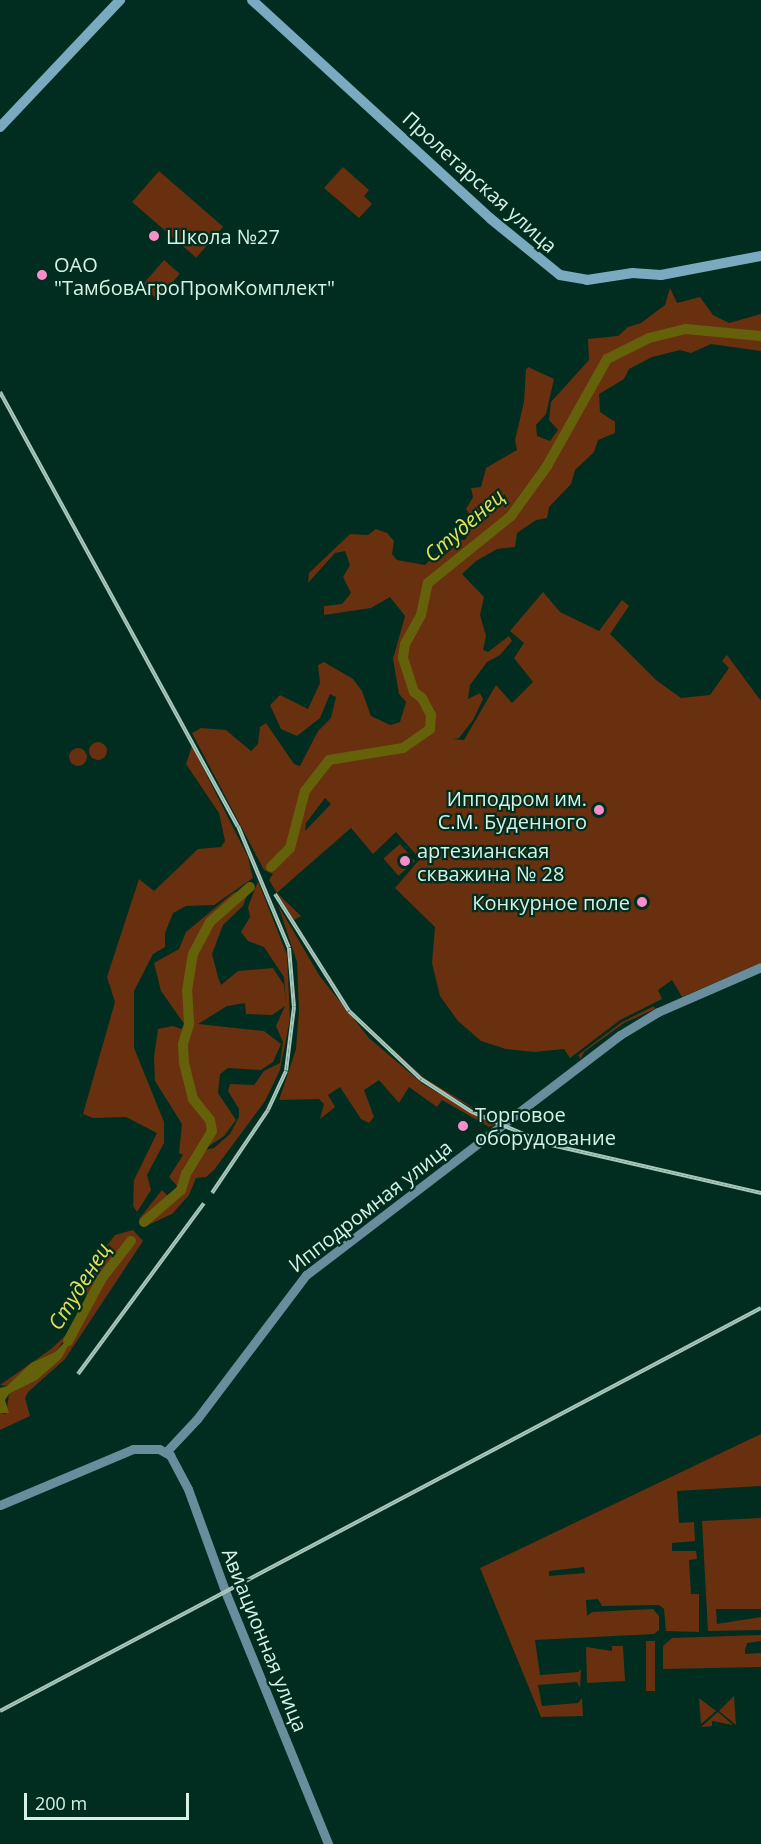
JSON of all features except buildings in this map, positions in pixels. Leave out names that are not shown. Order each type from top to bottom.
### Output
[{"type":"main road","points":[[0,128],[120,0]]},
{"type":"main road","name":"Пролетарская улица","points":[[252,0],[491,219],[560,275],[586,280],[632,273],[662,275],[761,256]]},
{"type":"street","name":"Ипподромная улица","points":[[165,1452],[198,1419],[306,1275],[620,1035],[658,1012],[761,967]]},
{"type":"street","points":[[0,1505],[133,1449],[165,1452]]},
{"type":"street","name":"Авиационная улица","points":[[165,1452],[177,1464],[189,1489],[227,1596],[328,1844]]},
{"type":"shaded area","points":[[343,167],[369,190],[364,196],[372,204],[359,218],[324,188]]},
{"type":"shaded area","points":[[159,171],[223,227],[196,258],[132,202]]},
{"type":"shaded area","points":[[164,260],[180,274],[158,299],[142,286]]},
{"type":"shaded area","points":[[670,288],[677,303],[700,297],[713,315],[729,323],[761,314],[761,351],[711,344],[691,353],[680,350],[652,357],[629,369],[624,379],[599,394],[600,412],[615,422],[615,433],[598,440],[594,452],[575,470],[571,484],[549,507],[547,518],[536,520],[517,533],[515,547],[497,549],[476,561],[462,574],[484,597],[480,615],[486,636],[483,650],[488,652],[509,636],[512,641],[500,655],[487,662],[470,685],[468,699],[480,693],[483,699],[473,720],[459,738],[453,739],[464,740],[496,685],[512,703],[533,682],[514,658],[524,643],[510,631],[543,592],[560,612],[599,631],[622,600],[629,606],[610,634],[656,680],[681,698],[710,695],[729,668],[722,661],[727,655],[761,701],[761,963],[682,997],[672,980],[658,990],[662,999],[620,1020],[570,1058],[564,1049],[534,1052],[506,1049],[481,1041],[458,1021],[440,996],[432,963],[435,927],[395,888],[420,859],[396,832],[373,854],[351,828],[277,893],[269,880],[273,874],[264,870],[192,733],[201,728],[226,730],[251,751],[258,744],[260,727],[266,723],[294,764],[300,766],[318,731],[331,718],[336,697],[330,694],[320,718],[297,736],[281,729],[270,705],[280,695],[308,709],[320,683],[318,665],[324,662],[353,679],[362,691],[371,716],[390,725],[400,722],[406,702],[399,694],[393,659],[405,616],[390,597],[371,608],[324,615],[324,606],[342,604],[351,593],[343,577],[350,565],[345,551],[335,553],[308,583],[309,573],[350,534],[368,535],[376,529],[387,533],[394,541],[392,554],[397,560],[425,565],[445,545],[466,539],[472,518],[466,509],[473,497],[471,488],[481,487],[486,468],[517,450],[515,440],[524,402],[528,367],[554,379],[546,414],[536,425],[537,436],[550,441],[558,430],[549,420],[551,402],[589,360],[588,339],[618,336],[628,327],[641,323],[665,305]],"holes":[[[325,798],[331,804],[305,831],[306,823]]]},
{"type":"shaded area","points":[[94,742],[102,742],[107,747],[105,758],[94,760],[89,755],[89,747]]},
{"type":"shaded area","points":[[192,746],[248,857],[253,878],[214,905],[186,906],[173,913],[165,933],[165,947],[153,954],[134,991],[134,1048],[164,1122],[164,1143],[147,1175],[151,1190],[137,1212],[133,1206],[134,1180],[157,1133],[126,1117],[93,1118],[83,1114],[115,1002],[107,977],[139,879],[154,891],[198,849],[221,847],[225,841],[219,813],[186,764]]},
{"type":"shaded area","points":[[74,748],[82,748],[87,753],[85,764],[74,766],[69,761],[69,753]]},
{"type":"shaded area","points":[[400,844],[415,861],[398,876],[383,858]]},
{"type":"shaded area","points":[[258,881],[287,955],[290,1019],[280,1070],[265,1101],[214,1170],[206,1177],[196,1178],[189,1195],[172,1214],[148,1225],[139,1219],[162,1190],[169,1197],[178,1187],[169,1177],[183,1155],[179,1153],[182,1124],[155,1081],[154,1057],[158,1029],[173,1026],[181,1029],[185,1025],[161,991],[154,963],[179,949],[186,932],[233,893],[250,887],[243,906],[223,925],[212,954],[218,977],[221,985],[238,971],[273,968],[284,985],[286,1004],[284,977],[264,947],[248,941],[241,932],[250,917],[248,907]],"holes":[[[245,1003],[246,1014],[272,1015],[285,1006],[276,1026],[283,1042],[280,1063],[264,1071],[254,1085],[230,1084],[228,1091],[239,1109],[239,1117],[230,1134],[214,1148],[203,1150],[224,1136],[236,1120],[218,1093],[220,1074],[228,1068],[261,1070],[273,1062],[281,1044],[264,1031],[198,1024],[227,1006]]]},
{"type":"shaded area","points":[[277,893],[301,916],[294,920]]},
{"type":"shaded area","points":[[278,905],[319,975],[369,1038],[423,1084],[495,1125],[489,1127],[442,1100],[437,1107],[409,1087],[399,1103],[379,1080],[364,1090],[374,1117],[369,1123],[361,1119],[340,1087],[328,1095],[335,1107],[320,1119],[324,1104],[319,1099],[279,1100],[296,1049],[299,1011],[297,962]]},
{"type":"shaded area","points":[[654,1006],[655,1009],[624,1023],[584,1052],[581,1059],[578,1055],[622,1022]]},
{"type":"shaded area","points":[[359,1018],[424,1078],[497,1122],[428,1083]]},
{"type":"shaded area","points":[[133,1230],[143,1241],[65,1359],[28,1392],[25,1398],[30,1416],[0,1430],[0,1413],[6,1414],[9,1394],[37,1380],[61,1359],[71,1332],[55,1352],[35,1361],[7,1386],[0,1385],[51,1349],[79,1323],[87,1292],[79,1281],[115,1235]]},
{"type":"shaded area","points":[[76,1331],[61,1359],[37,1380],[9,1394],[5,1400],[9,1413],[0,1413],[0,1388],[7,1386],[31,1363],[55,1352]]},
{"type":"shaded area","points":[[761,1434],[761,1486],[677,1491],[679,1523],[694,1522],[695,1541],[672,1543],[672,1551],[696,1551],[697,1559],[689,1560],[691,1594],[699,1594],[699,1632],[666,1631],[664,1609],[659,1605],[602,1606],[598,1599],[586,1600],[587,1616],[592,1612],[653,1609],[659,1616],[659,1630],[654,1634],[535,1640],[540,1675],[578,1672],[581,1669],[580,1688],[577,1682],[538,1685],[542,1706],[578,1703],[582,1698],[583,1716],[541,1717],[480,1568]],"holes":[[[584,1567],[585,1573],[549,1576],[549,1571]]]},
{"type":"shaded area","points":[[761,1518],[761,1609],[716,1609],[717,1624],[761,1617],[761,1630],[708,1631],[702,1521]]},
{"type":"shaded area","points":[[761,1635],[761,1641],[747,1643],[745,1654],[761,1653],[761,1667],[663,1669],[663,1646],[672,1638]]},
{"type":"shaded area","points":[[646,1641],[655,1641],[655,1691],[646,1691]]},
{"type":"shaded area","points":[[612,1646],[623,1646],[625,1681],[587,1683],[586,1647],[612,1651]]},
{"type":"shaded area","points":[[734,1696],[736,1725],[719,1711]]},
{"type":"shaded area","points":[[699,1698],[716,1711],[701,1724]]},
{"type":"shaded area","points":[[718,1712],[733,1725],[712,1721],[712,1726],[701,1727]]},
{"type":"waterway","name":"Студенец","points":[[271,867],[290,848],[305,791],[329,760],[403,748],[430,729],[431,715],[422,698],[414,692],[403,658],[405,644],[421,615],[428,583],[511,516],[547,466],[607,359],[649,338],[686,329],[761,336]]},
{"type":"waterway","name":"Студенец","points":[[144,1222],[181,1190],[186,1174],[212,1131],[210,1120],[193,1099],[184,1063],[183,1044],[189,1024],[187,991],[193,954],[210,922],[250,887]]},
{"type":"waterway","name":"Студенец","points":[[68,1341],[102,1278],[131,1241]]},
{"type":"railway","points":[[0,392],[238,826],[289,948],[294,1007],[286,1071],[268,1110],[212,1193]]},
{"type":"railway","points":[[275,894],[349,1011],[421,1079],[472,1112],[547,1144],[761,1193]]},
{"type":"railway","points":[[78,1374],[204,1203]]},
{"type":"railway","points":[[0,1711],[761,1308]]},
{"type":"place","name":"Школа №27","points":[[154,236]]},
{"type":"place","name":"ОАО \"ТамбовАгроПромКомплект\"","points":[[42,275]]},
{"type":"place","name":"Ипподром им. С.М. Буденного","points":[[599,810]]},
{"type":"place","name":"артезианская скважина № 28","points":[[405,861]]},
{"type":"place","name":"Конкурное поле","points":[[642,902]]},
{"type":"place","name":"Торговое оборудование","points":[[463,1126]]}]
